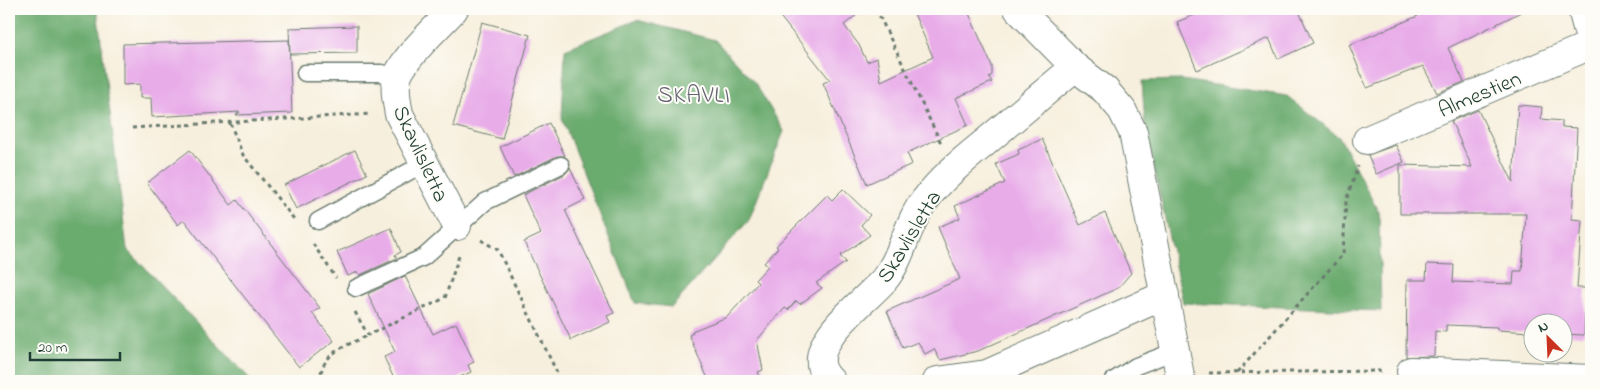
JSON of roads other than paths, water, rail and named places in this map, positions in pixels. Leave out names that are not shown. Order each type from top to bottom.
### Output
[{"type":"street","name":"Skavlisletta","points":[[454,9],[409,59],[398,76],[396,94],[399,114],[457,226]]},
{"type":"street","points":[[1018,9],[1075,67],[1105,90],[1122,110],[1132,132],[1178,369]]},
{"type":"street","name":"Almestien","points":[[1367,140],[1591,44],[1582,9]]},
{"type":"street","name":"Skavlisletta","points":[[831,381],[826,377],[819,360],[824,342],[884,280],[895,263],[911,222],[924,200],[954,168],[1075,67]]},
{"type":"street","points":[[937,381],[987,374],[1165,296]]},
{"type":"street","points":[[1411,371],[1591,379]]},
{"type":"lane","points":[[305,73],[381,73],[398,76]]},
{"type":"lane","points":[[318,221],[425,164]]},
{"type":"lane","points":[[349,287],[424,257],[485,202],[561,165]]},
{"type":"lane","points":[[1113,381],[1136,366],[1178,369]]},
{"type":"district","name":"SKAVLI","points":[[694,94]]}]
